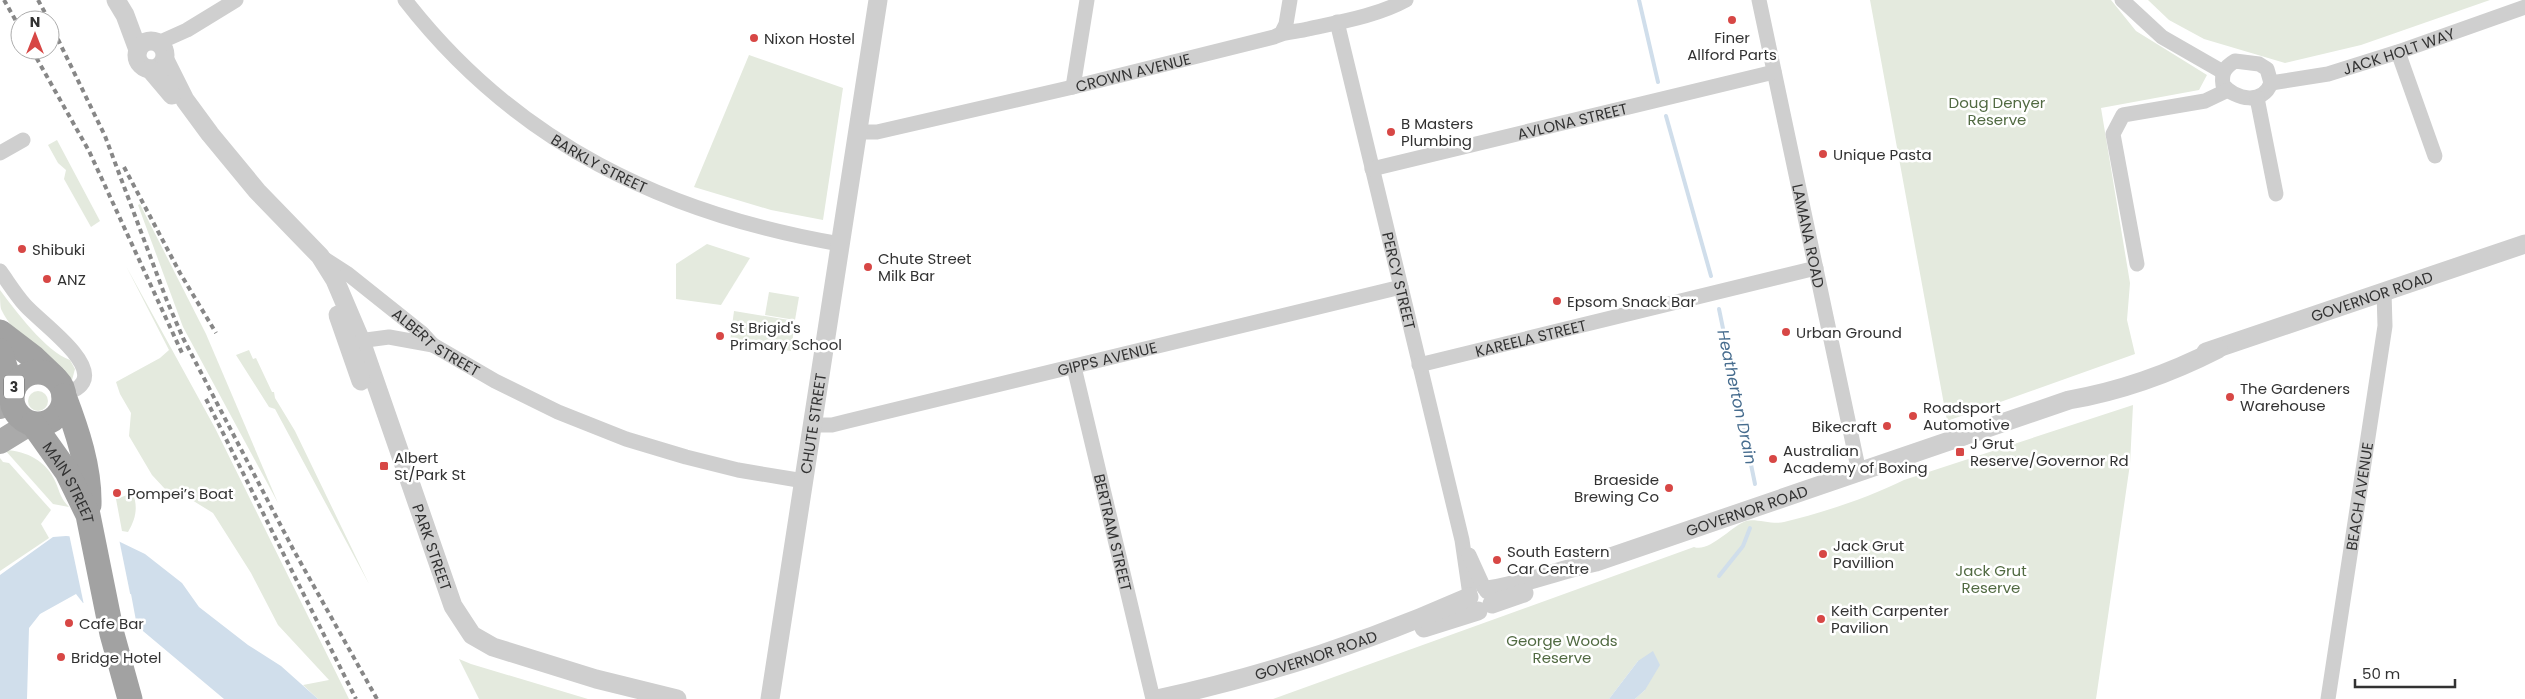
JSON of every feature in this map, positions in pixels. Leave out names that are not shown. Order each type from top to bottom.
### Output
[{"type":"highway","name":"MAIN STREET","points":[[0,332],[34,358],[61,388],[75,423],[86,468],[89,495],[89,523]]},
{"type":"highway","name":"3","points":[[0,351],[8,397],[17,413],[32,423]]},
{"type":"highway","name":"3","points":[[8,397],[19,380],[30,373],[42,372],[61,388]]},
{"type":"highway","points":[[32,423],[42,424],[54,419],[62,409],[61,388]]},
{"type":"highway","name":"MAIN STREET","points":[[32,423],[67,472],[89,523]]},
{"type":"highway","name":"3","points":[[89,523],[130,699]]},
{"type":"main road","points":[[0,442],[32,423]]},
{"type":"street","points":[[155,52],[236,0]]},
{"type":"street","name":"BARKLY STREET","points":[[405,0],[428,29],[481,82],[567,147],[606,169],[648,190],[708,212],[779,233],[840,244]]},
{"type":"street","name":"CHUTE STREET","points":[[770,699],[878,0]]},
{"type":"street","points":[[1073,87],[1087,0]]},
{"type":"street","points":[[1282,32],[1286,24],[1290,0]]},
{"type":"street","name":"CROWN AVENUE","points":[[858,132],[877,132],[1073,87],[1274,37],[1282,32],[1300,31],[1337,22],[1379,11],[1406,0]]},
{"type":"street","name":"LAMANA ROAD","points":[[1759,0],[1859,472]]},
{"type":"street","points":[[2122,0],[2162,37],[2223,72]]},
{"type":"street","name":"ALBERT STREET","points":[[121,7],[155,52],[185,100],[210,134],[315,258],[348,274],[422,333],[433,346],[527,397],[611,434],[713,465],[804,481]]},
{"type":"street","name":"JACK HOLT WAY","points":[[2271,83],[2328,74],[2398,52],[2525,7]]},
{"type":"street","name":"PERCY STREET","points":[[1337,22],[1462,540],[1480,597]]},
{"type":"street","points":[[2398,52],[2435,156]]},
{"type":"street","points":[[2235,61],[2259,64],[2267,69],[2271,83],[2264,95],[2257,98],[2236,96],[2223,85],[2223,72],[2228,65],[2235,61]]},
{"type":"street","name":"AVLONA STREET","points":[[1372,169],[1774,72]]},
{"type":"street","points":[[2137,264],[2113,134],[2123,115],[2205,101],[2228,90]]},
{"type":"street","points":[[2257,98],[2276,194]]},
{"type":"street","points":[[0,153],[23,140]]},
{"type":"street","name":"GOVERNOR ROAD","points":[[1213,699],[1266,684],[1506,587],[1563,569],[1596,562],[2068,400],[2100,394],[2139,382],[2185,366],[2218,349],[2525,244]]},
{"type":"street","name":"PARK STREET","points":[[315,258],[335,280],[443,612],[460,640],[470,650],[485,658],[624,699]]},
{"type":"street","name":"KAREELA STREET","points":[[1420,364],[1816,268]]},
{"type":"street","points":[[0,271],[25,305],[73,351],[83,364],[85,372],[83,381],[74,390],[61,388]]},
{"type":"street","name":"GIPPS AVENUE","points":[[813,424],[832,425],[1401,287]]},
{"type":"street","name":"BEACH AVENUE","points":[[2328,699],[2385,326],[2384,292]]},
{"type":"street","points":[[354,342],[389,337],[433,346]]},
{"type":"street","name":"PARK STREET","points":[[354,342],[453,606],[472,635],[493,647],[526,658],[677,699]]},
{"type":"street","name":"BERTRAM STREET","points":[[1074,366],[1155,699]]},
{"type":"street","name":"GOVERNOR ROAD","points":[[1155,699],[1206,688],[1269,670],[1480,597]]},
{"type":"green space","name":"Doug Denyer Reserve","points":[[1870,0],[2111,0],[2136,31],[2207,75],[2199,90],[2101,108],[2130,283],[2127,320],[2135,354],[1947,421]]},
{"type":"green space","points":[[2148,0],[2490,0],[2361,45],[2285,63],[2204,39],[2169,20]]},
{"type":"green space","points":[[749,55],[843,88],[823,220],[771,210],[694,187]]},
{"type":"green space","points":[[57,140],[100,221],[91,227],[64,179],[66,170],[58,163],[48,145]]},
{"type":"green space","points":[[140,204],[206,334],[278,503],[183,327],[138,205]]},
{"type":"green space","points":[[707,244],[750,258],[721,305],[676,299],[676,264]]},
{"type":"green space","points":[[126,266],[215,428],[349,699],[318,699],[303,685],[329,680],[278,625],[251,573],[213,513],[187,497],[165,489],[152,475],[129,436],[131,413],[120,394],[116,382],[160,358],[169,350]]},
{"type":"green space","points":[[0,290],[41,340],[61,356],[70,360],[75,369],[72,380],[24,339],[7,320],[1,309]]},
{"type":"green space","points":[[769,292],[799,297],[795,320],[765,315]]},
{"type":"green space","points":[[734,311],[795,321],[791,351],[730,341]]},
{"type":"green space","points":[[249,350],[253,359],[256,358],[272,392],[274,392],[275,398],[295,431],[369,584],[275,409],[269,407],[236,355]]},
{"type":"green space","points":[[38,391],[45,394],[48,401],[45,408],[38,411],[31,408],[28,401],[31,394]]},
{"type":"green space","name":"Jack Grut Reserve","points":[[2133,405],[2130,464],[2096,699],[1635,699],[1645,690],[1638,661],[1609,699],[1273,699],[1694,547],[1707,546],[1746,521],[1780,523],[1814,514],[1846,504],[1904,480]]},
{"type":"green space","points":[[5,450],[21,452],[42,463],[52,475],[62,499],[69,507],[53,504]]},
{"type":"green space","points":[[0,458],[3,462],[9,463],[51,510],[41,524],[49,538],[0,571]]},
{"type":"green space","points":[[133,493],[136,508],[133,522],[128,532],[122,531],[116,499]]},
{"type":"green space","points":[[459,659],[471,664],[588,699],[479,699]]},
{"type":"water","points":[[66,536],[116,540],[145,554],[182,583],[199,607],[248,645],[281,666],[318,699],[224,699],[137,626],[131,594],[83,603],[76,594],[40,614],[29,628],[27,699],[0,699],[0,575],[53,537]]},
{"type":"water","points":[[1653,651],[1660,665],[1645,690],[1635,699],[1609,699],[1638,661]]},
{"type":"pier","points":[[69,534],[119,539],[131,598],[84,605]]},
{"type":"waterway","name":"Heatherton Drain","points":[[1639,0],[1658,82]]},
{"type":"waterway","name":"Heatherton Drain","points":[[1666,116],[1711,276]]},
{"type":"waterway","name":"Heatherton Drain","points":[[1719,309],[1755,484]]},
{"type":"waterway","name":"Heatherton Drain","points":[[1719,576],[1743,546],[1750,528]]},
{"type":"railway","points":[[4,0],[10,10]]},
{"type":"railway","points":[[38,0],[44,10]]},
{"type":"railway","points":[[60,44],[105,136],[167,301],[183,338],[293,549],[377,699]]},
{"type":"railway","points":[[38,60],[89,151],[182,353]]},
{"type":"railway","points":[[124,167],[180,273],[216,333]]},
{"type":"railway","points":[[206,399],[356,699]]},
{"type":"place","name":"Finer Allford Parts","points":[[1732,20]]},
{"type":"place","name":"Nixon Hostel","points":[[754,38]]},
{"type":"place","name":"B Masters Plumbing","points":[[1391,132]]},
{"type":"place","name":"Unique Pasta","points":[[1823,154]]},
{"type":"place","name":"Shibuki","points":[[22,249]]},
{"type":"place","name":"Chute Street Milk Bar","points":[[868,267]]},
{"type":"place","name":"ANZ","points":[[47,279]]},
{"type":"place","name":"Epsom Snack Bar","points":[[1557,301]]},
{"type":"place","name":"Urban Ground","points":[[1786,332]]},
{"type":"place","name":"St Brigid's Primary School","points":[[720,336]]},
{"type":"place","name":"The Gardeners Warehouse","points":[[2230,397]]},
{"type":"place","name":"Roadsport Automotive","points":[[1913,416]]},
{"type":"place","name":"Bikecraft","points":[[1887,426]]},
{"type":"place","name":"J Grut Reserve/Governor Rd","points":[[1960,452]]},
{"type":"place","name":"Australian Academy of Boxing","points":[[1773,459]]},
{"type":"place","name":"Albert St/Park St","points":[[384,466]]},
{"type":"place","name":"Braeside Brewing Co","points":[[1669,488]]},
{"type":"place","name":"Pompei’s Boat","points":[[117,493]]},
{"type":"place","name":"Jack Grut Pavillion","points":[[1823,554]]},
{"type":"place","name":"South Eastern Car Centre","points":[[1497,560]]},
{"type":"place","name":"Keith Carpenter Pavilion","points":[[1821,619]]},
{"type":"place","name":"Cafe Bar","points":[[69,623]]},
{"type":"place","name":"Bridge Hotel","points":[[61,657]]},
{"type":"park label","name":"George Woods Reserve","points":[[1562,648]]}]
